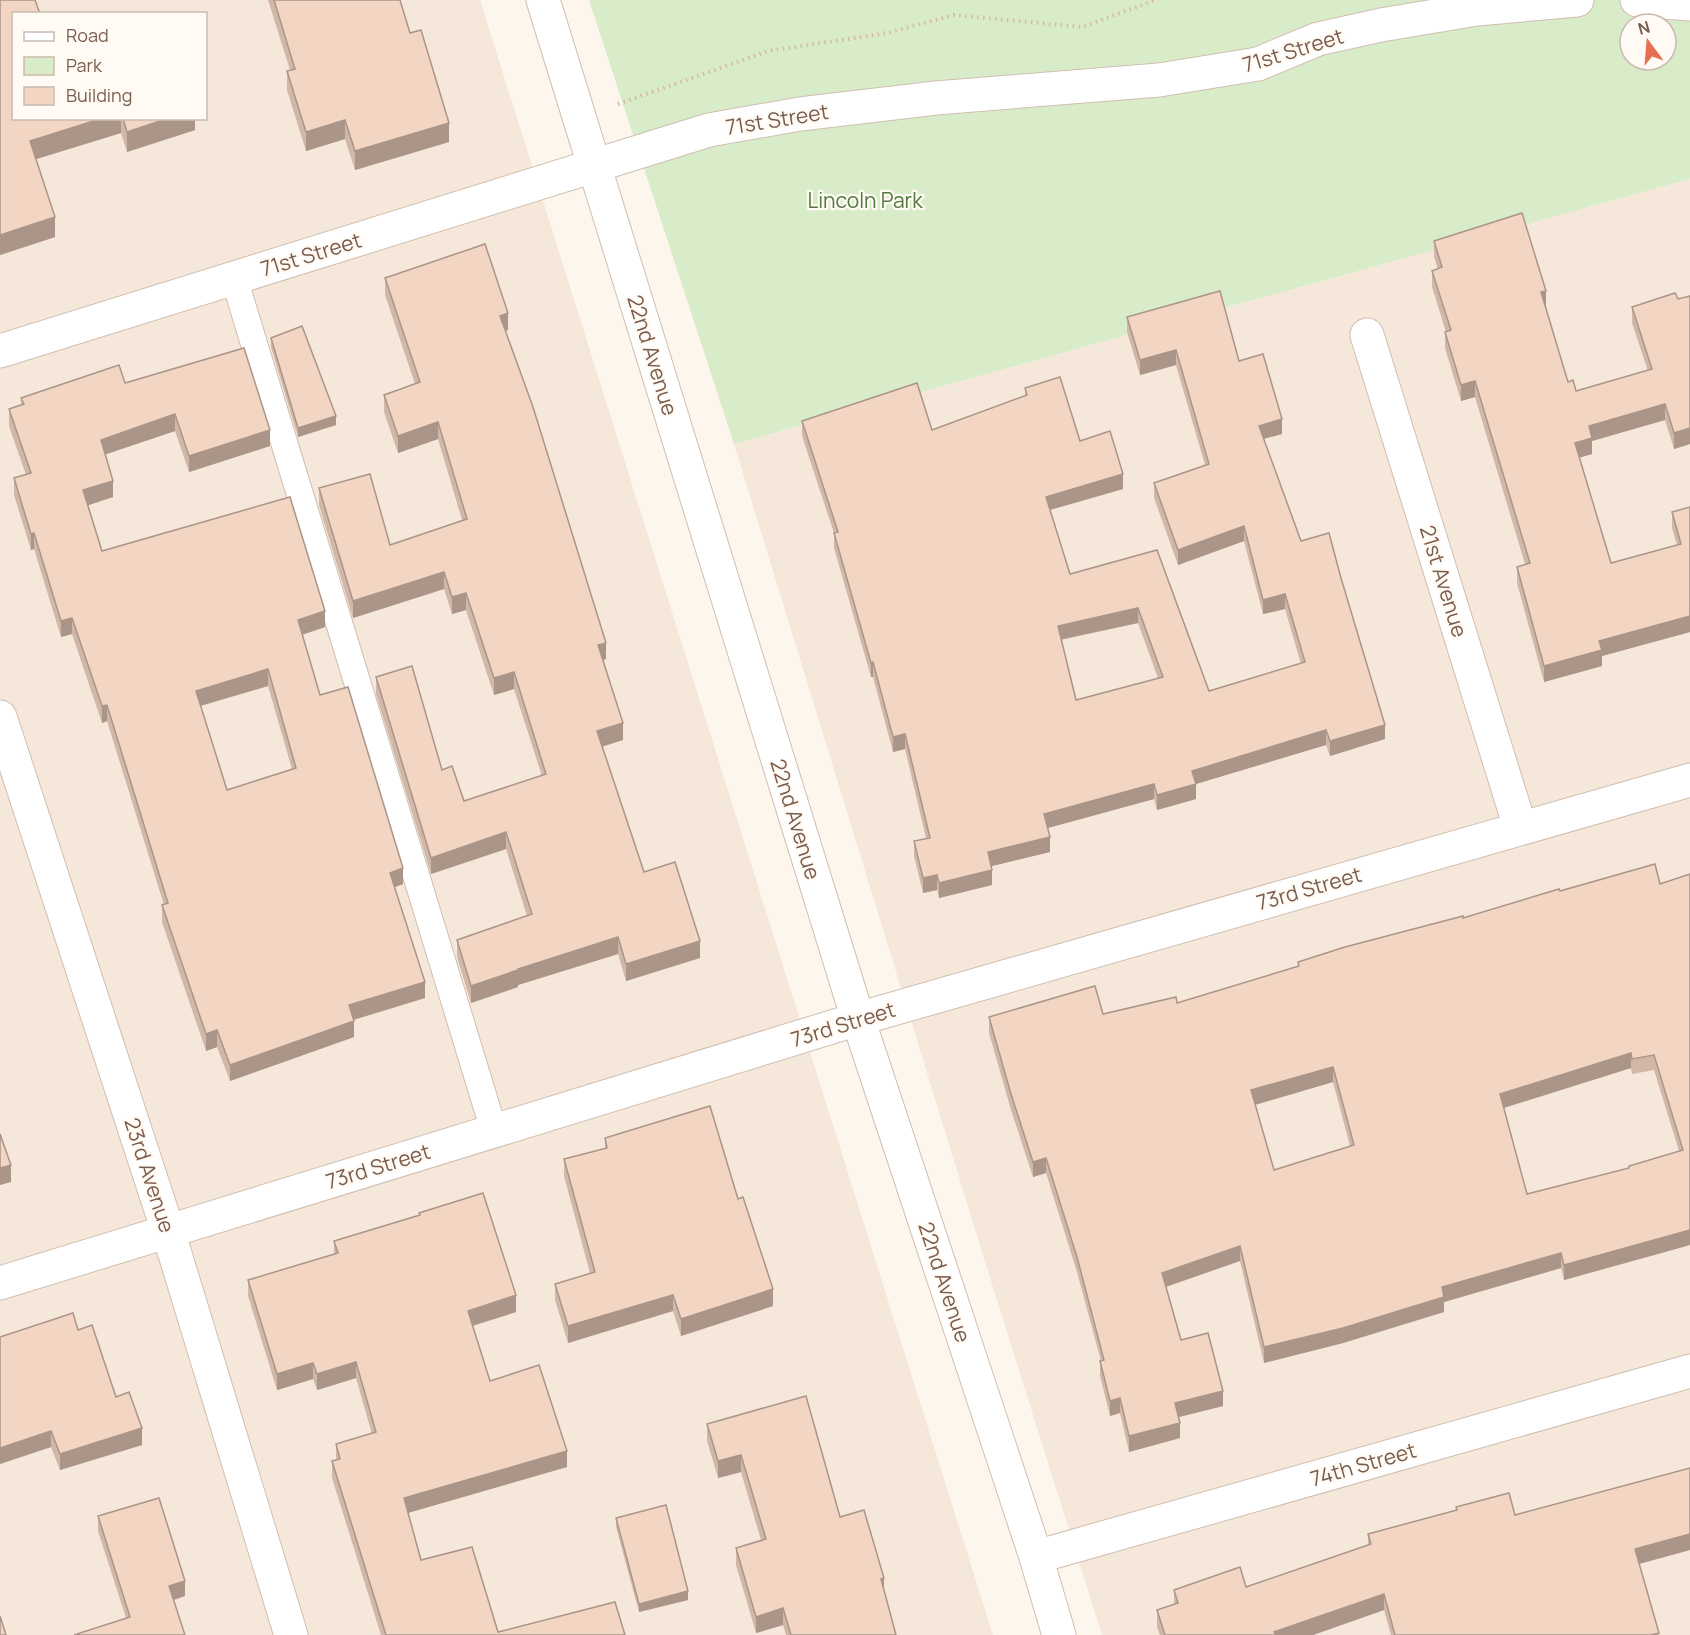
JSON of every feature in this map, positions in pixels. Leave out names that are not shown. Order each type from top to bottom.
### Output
[{"type":"street","name":"22nd Avenue","points":[[543,0],[858,1019],[1036,1557],[1059,1635]]},
{"type":"street","name":"71st Street","points":[[0,351],[709,130],[800,114],[936,98],[1159,80],[1258,64],[1318,39],[1381,25],[1477,9],[1577,0]]},
{"type":"street","points":[[1637,0],[1690,4]]},
{"type":"street","name":"21st Avenue","points":[[1367,335],[1520,828]]},
{"type":"street","name":"23rd Avenue","points":[[0,717],[168,1231],[291,1635]]},
{"type":"street","name":"73rd Street","points":[[0,1283],[858,1019],[1690,780]]},
{"type":"street","name":"74th Street","points":[[1036,1557],[1690,1371]]},
{"type":"lane","points":[[234,278],[494,1131]]},
{"type":"path","points":[[580,118],[768,51],[887,33],[954,15],[1082,27],[1155,0]]},
{"type":"shaded area","points":[[0,0],[480,0],[993,1635],[0,1635]]},
{"type":"shaded area","points":[[1690,179],[1690,1635],[1102,1635],[734,444]]},
{"type":"green space","name":"Lincoln Park","points":[[589,0],[1690,0],[1690,179],[734,444]]},
{"type":"building","points":[[0,0],[35,0],[39,12],[12,12],[12,120],[97,120],[30,141],[55,217],[0,235]]},
{"type":"building","points":[[274,0],[400,0],[410,33],[421,30],[449,123],[355,151],[345,120],[306,132],[287,71],[295,69]]},
{"type":"building","points":[[124,120],[163,120],[127,132]]},
{"type":"building","points":[[1522,213],[1546,291],[1541,292],[1568,382],[1573,380],[1576,391],[1652,369],[1632,307],[1675,293],[1678,299],[1690,296],[1690,428],[1674,433],[1665,404],[1589,426],[1592,438],[1575,443],[1611,563],[1681,544],[1672,512],[1690,507],[1690,616],[1599,641],[1602,650],[1544,666],[1517,567],[1530,563],[1475,381],[1461,385],[1445,332],[1451,330],[1432,271],[1442,267],[1434,241]]},
{"type":"building","points":[[485,244],[508,313],[500,316],[533,407],[606,643],[598,645],[623,723],[597,731],[644,872],[675,862],[700,941],[626,964],[618,937],[471,986],[457,940],[532,914],[506,832],[431,858],[376,677],[412,666],[442,770],[452,766],[464,801],[546,774],[514,672],[494,678],[466,593],[452,597],[444,572],[353,601],[319,488],[370,474],[390,545],[467,519],[438,422],[398,436],[384,395],[420,382],[385,278]]},
{"type":"building","points":[[1220,291],[1239,361],[1263,354],[1282,419],[1259,426],[1301,541],[1329,533],[1385,725],[1330,741],[1326,730],[1192,771],[1196,784],[1157,795],[1154,784],[1044,814],[1050,837],[988,852],[992,870],[939,883],[937,875],[923,878],[914,841],[930,838],[905,734],[893,737],[834,533],[838,532],[802,421],[917,383],[932,430],[1027,395],[1025,388],[1060,377],[1080,441],[1110,431],[1123,474],[1046,497],[1070,574],[1157,550],[1209,691],[1305,662],[1285,594],[1263,600],[1244,526],[1178,550],[1154,483],[1209,464],[1176,350],[1140,360],[1127,317]],"holes":[[[1138,608],[1163,677],[1076,700],[1058,626]]]},
{"type":"building","points":[[302,326],[336,416],[298,428],[271,338]]},
{"type":"building","points":[[244,348],[270,430],[189,456],[175,414],[101,440],[113,481],[83,490],[102,551],[290,497],[325,611],[298,620],[320,695],[348,687],[403,868],[390,873],[425,982],[349,1005],[354,1021],[230,1065],[217,1030],[206,1034],[162,905],[168,903],[107,705],[102,706],[72,618],[61,621],[34,533],[31,534],[14,478],[31,473],[9,409],[24,404],[21,398],[119,365],[125,383]],"holes":[[[268,669],[296,768],[227,790],[196,691]]]},
{"type":"building","points":[[1655,864],[1660,884],[1690,874],[1690,1230],[1564,1265],[1561,1253],[1442,1287],[1444,1297],[1343,1328],[1264,1347],[1240,1246],[1162,1273],[1181,1340],[1208,1333],[1223,1391],[1175,1403],[1180,1423],[1129,1436],[1120,1398],[1110,1401],[1100,1361],[1104,1360],[1077,1257],[1046,1158],[1033,1162],[989,1017],[1095,986],[1103,1014],[1176,997],[1177,1003],[1299,966],[1298,962],[1345,947],[1463,916],[1463,918],[1559,889],[1560,891]],"holes":[[[1631,1053],[1632,1059],[1654,1055],[1683,1150],[1629,1166],[1629,1168],[1527,1194],[1500,1094]],[[1333,1067],[1354,1145],[1274,1170],[1251,1090]]]},
{"type":"building","points":[[710,1106],[738,1199],[743,1197],[773,1289],[681,1319],[673,1295],[568,1326],[555,1284],[595,1272],[564,1159],[607,1148],[605,1138]]},
{"type":"building","points":[[0,1134],[11,1165],[0,1168]]},
{"type":"building","points":[[483,1193],[516,1295],[468,1311],[490,1381],[539,1365],[567,1451],[404,1498],[421,1560],[472,1547],[498,1632],[615,1602],[625,1635],[386,1635],[332,1461],[340,1459],[336,1444],[376,1432],[356,1362],[317,1374],[313,1363],[277,1374],[248,1280],[338,1253],[334,1241]]},
{"type":"building","points":[[73,1313],[78,1330],[92,1325],[116,1397],[129,1392],[142,1428],[60,1454],[51,1431],[0,1448],[0,1337]]},
{"type":"building","points":[[806,1396],[840,1517],[864,1510],[884,1578],[881,1579],[896,1635],[791,1635],[783,1608],[756,1617],[736,1548],[766,1539],[741,1455],[718,1461],[707,1424]]},
{"type":"building","points":[[1690,1468],[1690,1534],[1635,1549],[1659,1633],[1651,1635],[1395,1635],[1384,1594],[1274,1632],[1276,1635],[1165,1635],[1157,1610],[1178,1603],[1174,1590],[1240,1567],[1246,1587],[1371,1544],[1368,1534],[1457,1510],[1456,1507],[1509,1493],[1515,1515]]},
{"type":"building","points":[[159,1498],[185,1581],[169,1586],[185,1635],[74,1635],[130,1617],[98,1516]]},
{"type":"building","points":[[666,1505],[688,1591],[639,1604],[616,1518]]},
{"type":"building","points":[[0,1616],[6,1635],[0,1635]]}]
